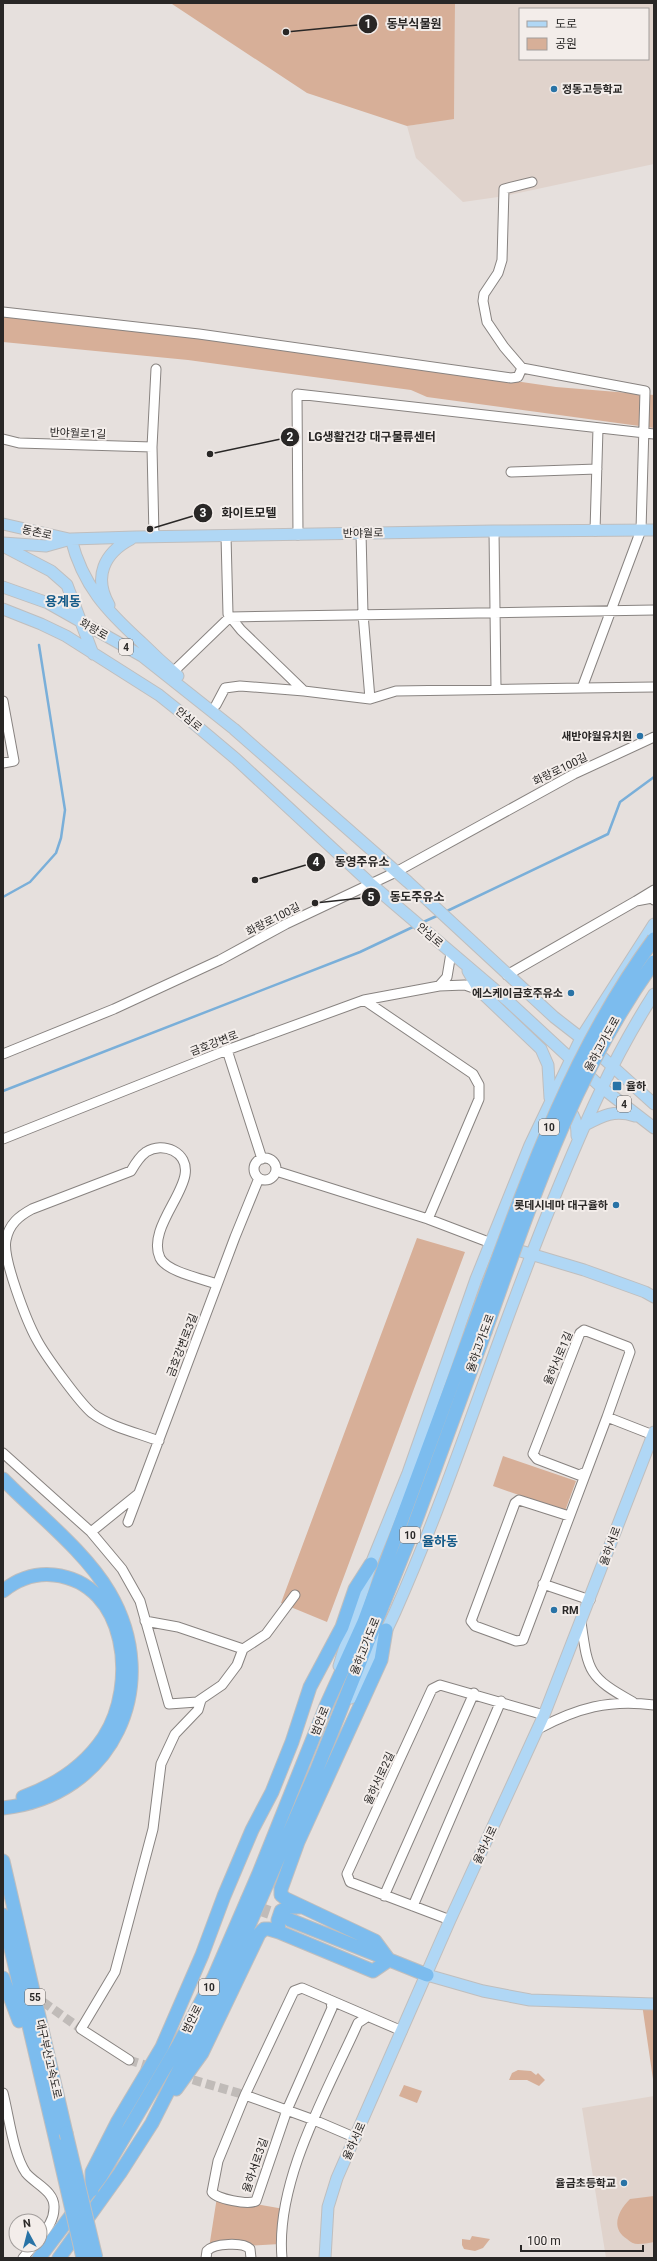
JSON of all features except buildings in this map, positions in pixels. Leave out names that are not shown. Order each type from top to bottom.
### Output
[{"type":"highway","name":"율하고가도로","points":[[330,1737],[408,1542],[524,1187],[572,1074],[612,1001],[654,939]]},
{"type":"highway","name":"율하고가도로","points":[[332,1692],[364,1622],[478,1331],[562,1123],[610,1028],[654,962]]},
{"type":"highway","points":[[3,1479],[78,1553],[107,1590],[121,1619],[130,1649],[132,1664],[130,1696],[126,1710],[116,1737],[96,1764],[70,1785],[44,1799],[18,1806],[3,1808]]},
{"type":"highway","points":[[92,2190],[92,2172],[118,2121],[162,2047],[202,1954],[224,1896],[292,1742],[310,1687],[342,1627],[355,1589],[371,1564]]},
{"type":"highway","points":[[3,1591],[20,1580],[42,1575],[69,1578],[83,1583],[95,1592],[105,1605],[116,1631],[122,1660],[122,1679],[114,1718],[92,1754],[76,1769],[50,1786],[22,1797],[3,1799]]},
{"type":"highway","points":[[386,1630],[381,1660],[298,1842],[282,1885],[282,1896],[301,1907],[375,1941],[389,1960]]},
{"type":"highway","name":"범안로","points":[[39,2258],[92,2190],[179,2044],[214,1977],[259,1873],[332,1692]]},
{"type":"highway","name":"범안로","points":[[59,2258],[120,2173],[152,2123],[229,1971],[330,1737]]},
{"type":"highway","name":"대구부산고속도로","points":[[3,1861],[96,2258]]},
{"type":"highway","points":[[224,1896],[239,1902]]},
{"type":"highway","points":[[279,1932],[278,1920],[281,1911],[289,1907],[301,1907]]},
{"type":"highway","name":"대구부산고속도로","points":[[3,1916],[83,2258]]},
{"type":"highway","points":[[290,1920],[427,1975]]},
{"type":"highway","points":[[152,2123],[202,2053],[259,1934],[264,1929],[279,1932],[373,1971],[389,1960]]},
{"type":"highway","points":[[3,1978],[14,2004],[36,2085],[51,2119]]},
{"type":"main road","name":"동촌로","points":[[3,524],[71,539]]},
{"type":"main road","name":"반야월로","points":[[71,539],[154,536],[361,534],[494,530],[654,530]]},
{"type":"main road","points":[[121,624],[104,595],[101,581],[103,568],[110,553],[117,546],[135,537]]},
{"type":"main road","points":[[3,543],[46,546],[71,539],[76,559],[83,576],[104,608],[173,672],[216,705],[234,729]]},
{"type":"main road","points":[[3,546],[51,571],[67,585],[83,623],[93,654]]},
{"type":"main road","name":"화랑로","points":[[3,587],[48,603],[142,656],[234,729]]},
{"type":"main road","name":"화랑로","points":[[3,609],[42,624],[66,636],[93,654]]},
{"type":"main road","name":"안심로","points":[[93,654],[160,695],[180,710],[236,759],[371,884],[462,962],[597,1083],[654,1128]]},
{"type":"main road","name":"4","points":[[234,729],[408,882],[554,1017],[582,1038],[654,1104]]},
{"type":"main road","points":[[332,1692],[371,1564],[408,1473],[476,1279],[550,1101],[582,1038],[654,924]]},
{"type":"main road","points":[[462,962],[479,990],[541,1049],[548,1065],[550,1101]]},
{"type":"main road","points":[[611,991],[616,1010],[640,1017]]},
{"type":"main road","points":[[330,1737],[386,1630],[459,1454],[531,1254],[577,1142],[597,1083],[612,1065],[654,994]]},
{"type":"main road","points":[[550,1101],[565,1106],[574,1117],[577,1124],[577,1142]]},
{"type":"main road","points":[[583,1126],[604,1115],[622,1112],[644,1119]]},
{"type":"main road","points":[[491,1243],[531,1254],[618,1282],[654,1297]]},
{"type":"main road","name":"율하서로","points":[[325,2258],[328,2207],[337,2178],[356,2138],[450,1920],[544,1715],[654,1433]]},
{"type":"main road","points":[[427,1975],[483,1991],[530,2000],[654,2004]]},
{"type":"street","points":[[532,182],[504,189],[502,260],[498,273],[484,294],[483,301],[487,322],[504,347],[522,368],[649,391],[642,433],[641,530],[582,688]]},
{"type":"street","points":[[3,312],[199,334],[511,378],[518,377],[522,368]]},
{"type":"street","points":[[154,536],[152,447],[156,368]]},
{"type":"street","points":[[298,535],[297,394],[654,434]]},
{"type":"street","points":[[595,531],[598,428]]},
{"type":"street","name":"반야월로1길","points":[[3,439],[19,443],[152,447]]},
{"type":"street","points":[[511,472],[597,469]]},
{"type":"street","points":[[494,530],[496,689]]},
{"type":"street","points":[[361,534],[363,614],[370,699]]},
{"type":"street","points":[[226,536],[228,614],[241,630],[304,691]]},
{"type":"street","points":[[173,672],[230,617],[654,610]]},
{"type":"street","points":[[216,705],[222,692],[230,687],[304,691],[370,699],[396,691],[654,687]]},
{"type":"street","points":[[3,701],[14,761],[3,763]]},
{"type":"street","name":"화랑로100길","points":[[3,1054],[114,1009],[220,960],[286,924],[396,872],[574,774],[654,737]]},
{"type":"street","points":[[508,975],[654,890]]},
{"type":"street","points":[[636,901],[652,898],[654,900]]},
{"type":"street","points":[[439,986],[447,977],[451,953]]},
{"type":"street","name":"금호강변로","points":[[3,1139],[227,1050],[364,1000],[439,986],[464,985],[479,990]]},
{"type":"street","points":[[364,1000],[473,1074],[479,1085],[479,1099],[428,1220]]},
{"type":"street","points":[[227,1050],[262,1159]]},
{"type":"street","points":[[159,1441],[103,1420],[92,1413],[41,1346],[8,1268],[6,1240],[10,1226],[18,1217],[32,1209],[131,1171],[137,1160],[153,1148],[162,1147],[172,1149],[180,1155],[184,1164],[185,1175],[164,1223],[157,1244],[160,1257],[165,1264],[173,1269],[217,1284]]},
{"type":"street","points":[[262,1159],[272,1161],[276,1171],[269,1179],[259,1178],[254,1170],[256,1163],[262,1159]]},
{"type":"street","points":[[276,1171],[428,1220],[491,1243]]},
{"type":"street","name":"금호강변로3길","points":[[128,1522],[217,1284],[259,1178]]},
{"type":"street","name":"율하서로1길","points":[[569,1516],[519,1500],[515,1503],[471,1621],[475,1626],[516,1641],[523,1640],[586,1472],[630,1352],[628,1347],[584,1330],[580,1333],[533,1454],[537,1459],[579,1476],[586,1472]]},
{"type":"street","points":[[606,1417],[654,1433]]},
{"type":"street","points":[[3,1453],[91,1532],[122,1569],[140,1601],[169,1704],[201,1700],[222,1685],[237,1665],[242,1649],[266,1634],[295,1595]]},
{"type":"street","points":[[91,1532],[138,1494]]},
{"type":"street","points":[[544,1584],[590,1600]]},
{"type":"street","points":[[145,1621],[178,1627],[242,1649]]},
{"type":"street","points":[[581,1622],[586,1660],[595,1677],[610,1689],[633,1702]]},
{"type":"street","name":"율하서로2길","points":[[450,1920],[350,1882],[347,1874],[432,1689],[440,1685],[502,1701],[544,1715]]},
{"type":"street","points":[[384,1896],[474,1693]]},
{"type":"street","points":[[129,2060],[81,2029],[115,1972],[153,1829],[161,1764],[175,1734],[198,1710],[201,1700]]},
{"type":"street","points":[[413,1906],[502,1701]]},
{"type":"street","points":[[538,1729],[580,1709],[633,1702],[654,1705]]},
{"type":"street","name":"율하서로3길","points":[[328,1999],[332,2005],[332,2008],[287,2110],[256,2201],[248,2203],[217,2197],[212,2192],[218,2161],[245,2096],[291,1994],[302,1988],[328,1999],[366,2017],[402,2031]]},
{"type":"street","points":[[282,2258],[280,2244],[284,2208],[293,2173],[314,2120],[358,2023],[366,2017]]},
{"type":"street","points":[[3,2094],[18,2155],[27,2173],[46,2190],[55,2207],[48,2227]]},
{"type":"street","points":[[245,2096],[314,2120],[356,2138]]},
{"type":"street","points":[[206,2258],[207,2251],[212,2247],[247,2246],[250,2249],[251,2258]]},
{"type":"shaded area","name":"정동고등학교","points":[[455,3],[654,3],[654,164],[505,196],[463,202],[416,158],[407,126],[454,118]]},
{"type":"shaded area","name":"율금초등학교","points":[[654,2096],[654,2258],[606,2258],[582,2108]]},
{"type":"green space","points":[[455,3],[454,119],[407,126],[307,93],[172,4]]},
{"type":"green space","points":[[3,317],[285,348],[556,387],[654,395],[654,428],[427,397],[411,390],[188,360],[3,342]]},
{"type":"green space","points":[[417,1238],[465,1252],[327,1622],[281,1603]]},
{"type":"green space","points":[[503,1456],[576,1481],[565,1511],[493,1486]]},
{"type":"green space","points":[[642,2004],[654,2004],[654,2086]]},
{"type":"green space","points":[[518,2070],[531,2071],[536,2075],[538,2073],[545,2080],[539,2086],[527,2080],[509,2080],[512,2073]]},
{"type":"green space","points":[[404,2085],[422,2091],[417,2103],[399,2096]]},
{"type":"green space","points":[[654,2196],[654,2242],[640,2244],[632,2243],[622,2235],[619,2230],[617,2225],[619,2214],[630,2199]]},
{"type":"green space","points":[[217,2197],[284,2209],[280,2244],[209,2248]]},
{"type":"green space","points":[[472,2236],[490,2239],[483,2248],[475,2251],[464,2249],[462,2239],[470,2240]]},
{"type":"waterway","points":[[3,897],[30,882],[56,853],[61,838],[65,810],[39,645]]},
{"type":"waterway","points":[[445,912],[608,834],[620,802],[654,777]]},
{"type":"waterway","points":[[421,923],[439,915]]},
{"type":"waterway","points":[[3,1091],[360,952],[415,926]]},
{"type":"tunnel","points":[[239,1902],[289,1919]]},
{"type":"tunnel","points":[[32,1994],[81,2029]]},
{"type":"tunnel","points":[[129,2060],[154,2068]]},
{"type":"tunnel","points":[[180,2076],[245,2095]]},
{"type":"place","name":"동부식물원","points":[[286,32]]},
{"type":"place","name":"정동고등학교","points":[[554,89]]},
{"type":"place","name":"LG생활건강 대구물류센터","points":[[210,454]]},
{"type":"place","name":"화이트모텔","points":[[150,529]]},
{"type":"place","name":"새반야월유치원","points":[[640,736]]},
{"type":"place","name":"동영주유소","points":[[255,880]]},
{"type":"place","name":"동도주유소","points":[[315,903]]},
{"type":"place","name":"에스케이금호주유소","points":[[571,993]]},
{"type":"place","name":"율하","points":[[617,1086]]},
{"type":"place","name":"롯데시네마 대구율하","points":[[616,1205]]},
{"type":"place","name":"RM","points":[[554,1610]]},
{"type":"place","name":"율금초등학교","points":[[624,2183]]},
{"type":"district","name":"용계동","points":[[63,601]]},
{"type":"district","name":"율하동","points":[[440,1541]]}]
